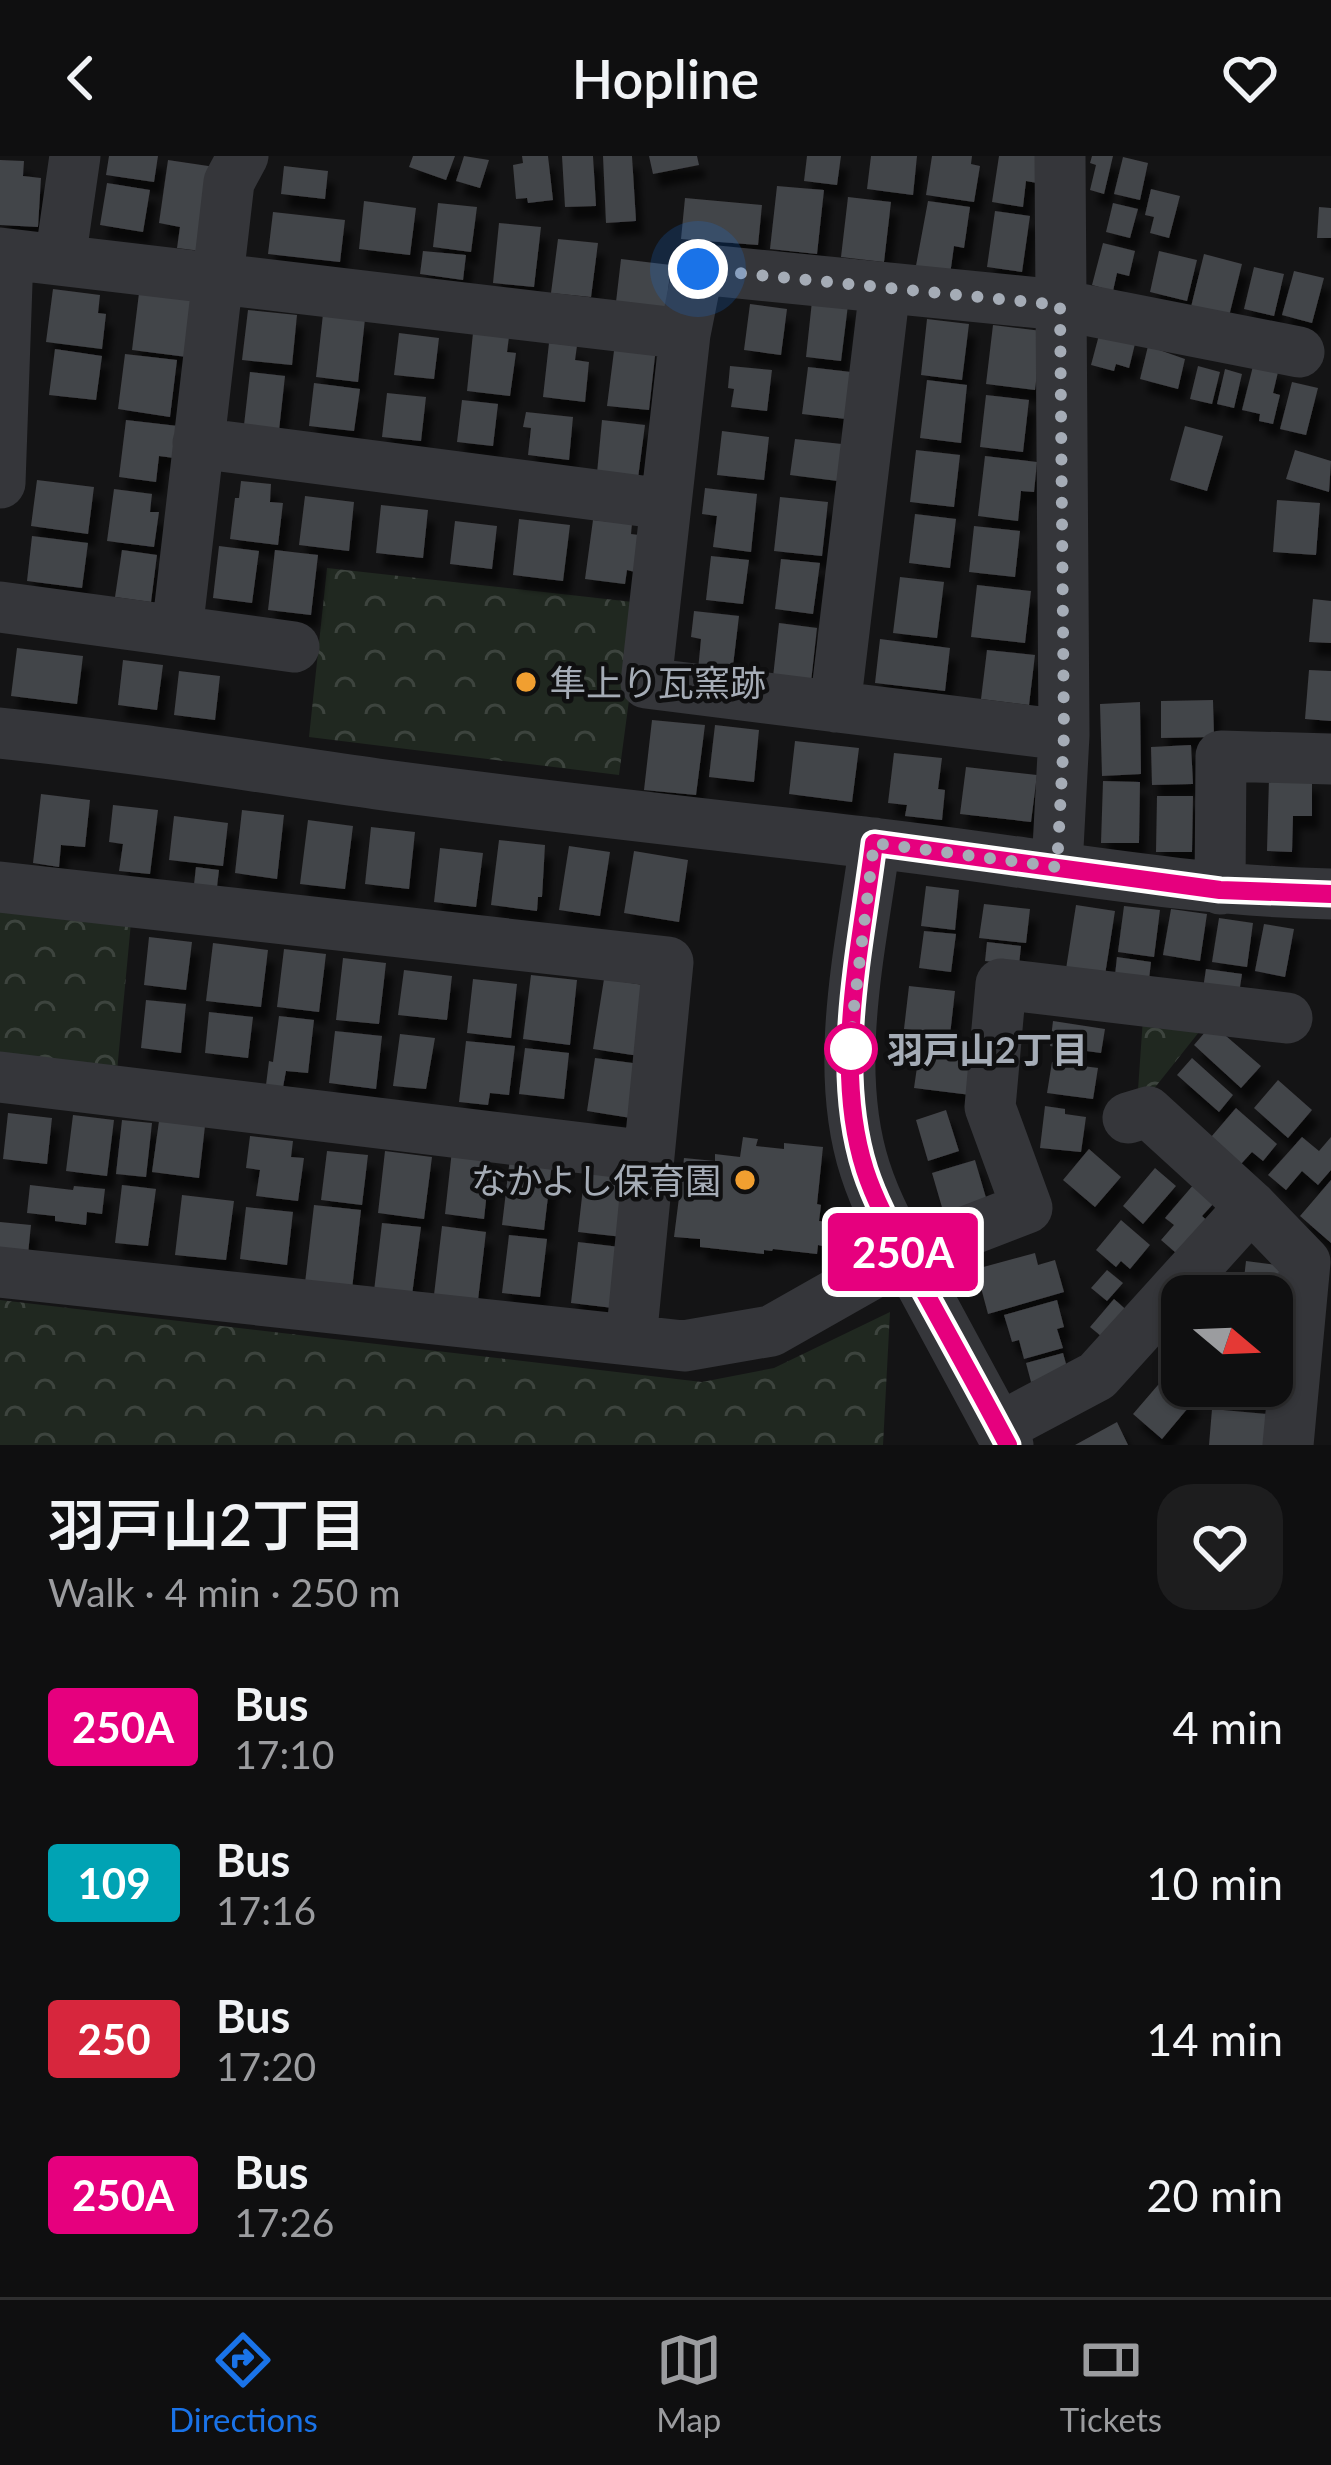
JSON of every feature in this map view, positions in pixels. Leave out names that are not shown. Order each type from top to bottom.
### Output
[{"type":"street","points":[[59,260],[75,156]]},
{"type":"street","points":[[177,631],[229,182],[243,156]]},
{"type":"street","points":[[1057,867],[1064,735],[1060,156]]},
{"type":"street","points":[[0,483],[4,254],[686,334]]},
{"type":"street","points":[[1064,735],[646,683],[686,334],[698,269],[1060,305],[1299,352]]},
{"type":"street","points":[[835,706],[885,288]]},
{"type":"street","points":[[198,442],[665,504]]},
{"type":"street","points":[[0,607],[294,647]]},
{"type":"street","points":[[0,733],[1220,890],[1331,894]]},
{"type":"street","points":[[1220,890],[1221,756],[1331,759]]},
{"type":"street","points":[[874,843],[850,1072],[864,1168],[884,1217],[1004,1437],[1097,1376],[1251,1207]]},
{"type":"street","points":[[0,887],[668,962],[631,1340]]},
{"type":"street","points":[[0,1272],[684,1346],[770,1331],[905,1255],[1028,1208],[990,1107],[1001,984],[1287,1018]]},
{"type":"street","points":[[0,1077],[649,1156]]},
{"type":"street","points":[[1128,1118],[1148,1112],[1305,1262],[1288,1445]]},
{"type":"green space","points":[[327,568],[642,603],[619,775],[309,737]]},
{"type":"green space","points":[[0,895],[132,912],[116,1082],[0,1067]]},
{"type":"green space","points":[[1143,1018],[1203,1027],[1149,1095],[1138,1090]]},
{"type":"green space","points":[[0,1300],[702,1382],[774,1368],[890,1312],[883,1445],[0,1445]]},
{"type":"building","points":[[109,156],[158,156],[154,182],[106,175]]},
{"type":"building","points":[[413,156],[455,156],[446,180],[409,167]]},
{"type":"building","points":[[464,156],[489,160],[480,188],[456,181]]},
{"type":"building","points":[[522,156],[548,156],[553,200],[528,203],[527,198],[516,199],[513,165],[523,163]]},
{"type":"building","points":[[562,156],[593,156],[596,206],[565,207]]},
{"type":"building","points":[[603,156],[632,156],[636,221],[606,223]]},
{"type":"building","points":[[649,156],[697,156],[699,165],[653,174]]},
{"type":"building","points":[[807,156],[841,156],[837,185],[804,181]]},
{"type":"building","points":[[871,156],[917,156],[913,195],[867,189]]},
{"type":"building","points":[[932,156],[972,156],[971,164],[980,166],[974,202],[926,195]]},
{"type":"building","points":[[999,156],[1041,156],[1037,183],[1026,181],[1023,207],[992,202]]},
{"type":"building","points":[[1092,156],[1113,156],[1104,194],[1090,190],[1096,165],[1090,163]]},
{"type":"building","points":[[1123,157],[1148,163],[1140,200],[1114,194]]},
{"type":"building","points":[[0,160],[24,161],[23,176],[41,178],[38,227],[0,225]]},
{"type":"building","points":[[168,160],[215,167],[209,252],[177,248],[180,227],[159,223]]},
{"type":"building","points":[[284,166],[328,171],[325,199],[281,194]]},
{"type":"building","points":[[107,183],[150,190],[143,232],[100,225]]},
{"type":"building","points":[[777,186],[824,190],[817,254],[770,249]]},
{"type":"building","points":[[1151,189],[1180,196],[1169,238],[1150,233],[1154,217],[1145,215]]},
{"type":"building","points":[[848,197],[891,202],[884,262],[841,257]]},
{"type":"building","points":[[685,198],[762,205],[758,245],[681,239]]},
{"type":"building","points":[[364,201],[416,208],[410,255],[359,249]]},
{"type":"building","points":[[928,201],[970,207],[964,248],[954,246],[950,275],[915,271]]},
{"type":"building","points":[[438,203],[477,207],[471,252],[433,247]]},
{"type":"building","points":[[1113,203],[1138,209],[1130,238],[1106,232]]},
{"type":"building","points":[[1319,207],[1331,208],[1331,238],[1317,238]]},
{"type":"building","points":[[995,211],[1030,216],[1022,272],[987,267]]},
{"type":"building","points":[[273,212],[345,220],[340,262],[268,254]]},
{"type":"building","points":[[499,223],[541,227],[534,287],[493,283]]},
{"type":"building","points":[[558,239],[598,243],[591,297],[551,293]]},
{"type":"building","points":[[1103,243],[1135,251],[1129,276],[1117,273],[1113,291],[1092,285]]},
{"type":"building","points":[[423,251],[466,255],[463,280],[420,274]]},
{"type":"building","points":[[1159,251],[1197,260],[1187,301],[1150,292]]},
{"type":"building","points":[[1204,254],[1242,264],[1229,316],[1191,307]]},
{"type":"building","points":[[621,259],[671,265],[666,308],[616,302]]},
{"type":"building","points":[[1254,267],[1284,274],[1274,316],[1244,309]]},
{"type":"building","points":[[1294,271],[1324,278],[1312,323],[1282,315]]},
{"type":"building","points":[[53,289],[100,295],[98,313],[106,314],[102,349],[46,342]]},
{"type":"building","points":[[139,293],[195,300],[187,357],[132,350]]},
{"type":"building","points":[[812,301],[848,305],[841,361],[806,357]]},
{"type":"building","points":[[750,304],[787,309],[781,355],[744,350]]},
{"type":"building","points":[[248,310],[297,315],[292,365],[242,360]]},
{"type":"building","points":[[323,314],[365,319],[358,382],[316,377]]},
{"type":"building","points":[[927,319],[969,324],[962,380],[921,375]]},
{"type":"building","points":[[993,325],[1042,331],[1035,390],[986,384]]},
{"type":"building","points":[[399,333],[439,338],[434,379],[394,375]]},
{"type":"building","points":[[473,333],[509,337],[507,352],[516,353],[510,396],[467,391]]},
{"type":"building","points":[[1099,335],[1135,344],[1129,368],[1116,364],[1114,371],[1091,365]]},
{"type":"building","points":[[549,343],[577,346],[575,360],[589,362],[585,402],[543,397]]},
{"type":"building","points":[[615,343],[656,347],[649,410],[607,406]]},
{"type":"building","points":[[1148,346],[1185,359],[1178,389],[1140,379]]},
{"type":"building","points":[[55,349],[102,356],[96,400],[49,395]]},
{"type":"building","points":[[125,354],[177,360],[170,417],[118,409]]},
{"type":"building","points":[[1254,362],[1279,368],[1273,393],[1280,395],[1273,424],[1259,421],[1260,414],[1242,410]]},
{"type":"building","points":[[730,366],[772,370],[767,411],[731,407]]},
{"type":"building","points":[[1198,366],[1220,372],[1212,404],[1190,399]]},
{"type":"building","points":[[808,367],[851,372],[846,419],[802,414]]},
{"type":"building","points":[[1225,369],[1242,374],[1234,408],[1217,404]]},
{"type":"building","points":[[250,372],[285,376],[279,430],[244,425]]},
{"type":"building","points":[[927,380],[967,385],[961,443],[920,438]]},
{"type":"building","points":[[1292,382],[1318,388],[1306,435],[1280,429]]},
{"type":"building","points":[[314,383],[360,389],[354,431],[309,426]]},
{"type":"building","points":[[387,393],[426,397],[421,441],[382,437]]},
{"type":"building","points":[[986,395],[1029,400],[1023,452],[980,447]]},
{"type":"building","points":[[462,400],[498,404],[493,446],[457,442]]},
{"type":"building","points":[[526,412],[573,417],[569,460],[528,455],[531,428],[523,427]]},
{"type":"building","points":[[126,420],[178,426],[174,458],[159,456],[156,482],[119,477]]},
{"type":"building","points":[[602,420],[645,425],[638,478],[597,473]]},
{"type":"building","points":[[1185,426],[1223,436],[1207,491],[1170,480]]},
{"type":"building","points":[[722,431],[769,437],[764,480],[717,475]]},
{"type":"building","points":[[795,439],[842,444],[838,481],[790,475]]},
{"type":"building","points":[[916,450],[960,455],[954,507],[910,502]]},
{"type":"building","points":[[1295,450],[1331,461],[1329,492],[1286,479]]},
{"type":"building","points":[[985,456],[1037,462],[1034,492],[1021,491],[1018,521],[978,516]]},
{"type":"building","points":[[37,480],[94,487],[88,534],[31,526]]},
{"type":"building","points":[[241,481],[271,484],[270,502],[283,503],[278,545],[230,539]]},
{"type":"building","points":[[705,488],[757,494],[751,552],[713,547],[717,516],[702,514]]},
{"type":"building","points":[[114,489],[152,494],[150,512],[159,512],[154,547],[107,541]]},
{"type":"building","points":[[305,496],[354,502],[349,551],[299,545]]},
{"type":"building","points":[[780,497],[828,502],[822,556],[774,551]]},
{"type":"building","points":[[1277,500],[1320,503],[1316,555],[1273,552]]},
{"type":"building","points":[[381,505],[428,510],[423,558],[376,553]]},
{"type":"building","points":[[915,514],[956,519],[950,568],[909,563]]},
{"type":"building","points":[[519,519],[570,525],[563,581],[513,575]]},
{"type":"building","points":[[593,520],[632,524],[631,534],[639,535],[635,572],[627,570],[625,584],[585,579]]},
{"type":"building","points":[[455,521],[497,526],[492,569],[450,564]]},
{"type":"building","points":[[974,526],[1020,531],[1015,577],[969,572]]},
{"type":"building","points":[[32,536],[88,543],[82,588],[27,581]]},
{"type":"building","points":[[219,546],[259,551],[252,603],[213,598]]},
{"type":"building","points":[[122,550],[157,555],[151,602],[115,597]]},
{"type":"building","points":[[275,550],[318,555],[311,615],[268,610]]},
{"type":"building","points":[[711,556],[749,560],[743,604],[706,600]]},
{"type":"building","points":[[781,559],[820,563],[813,614],[775,609]]},
{"type":"building","points":[[900,577],[944,582],[937,638],[893,633]]},
{"type":"building","points":[[977,585],[1031,591],[1025,643],[971,637]]},
{"type":"building","points":[[1313,599],[1331,601],[1331,643],[1309,642]]},
{"type":"building","points":[[694,611],[739,616],[732,674],[698,670],[701,639],[691,637]]},
{"type":"building","points":[[779,623],[817,628],[811,682],[773,677]]},
{"type":"building","points":[[880,639],[950,648],[945,691],[875,683]]},
{"type":"building","points":[[17,648],[83,656],[77,704],[11,696]]},
{"type":"building","points":[[987,650],[1035,655],[1029,705],[981,699]]},
{"type":"building","points":[[123,660],[163,665],[157,710],[118,705]]},
{"type":"building","points":[[1309,670],[1331,671],[1331,721],[1305,719]]},
{"type":"building","points":[[179,671],[220,676],[215,720],[174,715]]},
{"type":"building","points":[[1213,700],[1214,737],[1161,738],[1161,701]]},
{"type":"building","points":[[1140,702],[1141,774],[1102,776],[1100,704]]},
{"type":"building","points":[[652,720],[705,725],[696,795],[644,790]]},
{"type":"building","points":[[715,725],[759,730],[754,782],[709,777]]},
{"type":"building","points":[[795,741],[859,748],[852,802],[789,794]]},
{"type":"building","points":[[1191,745],[1193,784],[1152,785],[1151,747]]},
{"type":"building","points":[[894,753],[942,758],[938,789],[945,790],[942,820],[905,816],[907,805],[888,803]]},
{"type":"building","points":[[966,767],[1037,775],[1031,822],[960,814]]},
{"type":"building","points":[[1269,778],[1312,779],[1312,816],[1293,816],[1292,852],[1267,851]]},
{"type":"building","points":[[1103,781],[1140,782],[1139,843],[1101,843]]},
{"type":"building","points":[[41,794],[90,800],[85,847],[61,845],[59,867],[33,863]]},
{"type":"building","points":[[1157,796],[1193,796],[1192,852],[1156,852]]},
{"type":"building","points":[[113,805],[158,810],[150,874],[119,871],[123,844],[109,842]]},
{"type":"building","points":[[242,810],[284,815],[277,879],[235,873]]},
{"type":"building","points":[[174,816],[228,823],[223,866],[169,860]]},
{"type":"building","points":[[308,820],[353,826],[345,889],[300,884]]},
{"type":"building","points":[[371,827],[415,832],[409,889],[365,884]]},
{"type":"building","points":[[499,840],[545,845],[537,911],[491,905]]},
{"type":"building","points":[[569,846],[610,852],[600,916],[559,910]]},
{"type":"building","points":[[440,848],[483,853],[476,907],[434,902]]},
{"type":"building","points":[[634,851],[688,860],[679,922],[624,913]]},
{"type":"building","points":[[196,867],[219,870],[216,895],[193,893]]},
{"type":"building","points":[[926,886],[959,890],[955,930],[921,926]]},
{"type":"building","points":[[984,904],[1030,909],[1026,943],[979,938]]},
{"type":"building","points":[[1076,905],[1115,911],[1105,975],[1066,969]]},
{"type":"building","points":[[1124,906],[1160,910],[1154,957],[1118,952]]},
{"type":"building","points":[[1171,909],[1207,914],[1200,961],[1163,955]]},
{"type":"building","points":[[1219,918],[1253,923],[1247,967],[1212,962]]},
{"type":"building","points":[[1264,924],[1294,929],[1285,977],[1255,971]]},
{"type":"building","points":[[924,931],[956,934],[951,972],[919,968]]},
{"type":"building","points":[[149,937],[192,942],[186,990],[144,985]]},
{"type":"building","points":[[987,942],[1021,946],[1019,965],[985,961]]},
{"type":"building","points":[[213,943],[268,950],[261,1007],[206,1001]]},
{"type":"building","points":[[284,949],[326,954],[319,1012],[277,1007]]},
{"type":"building","points":[[1117,957],[1151,962],[1148,988],[1114,984]]},
{"type":"building","points":[[343,958],[386,963],[379,1024],[336,1020]]},
{"type":"building","points":[[1206,969],[1242,974],[1238,1000],[1202,995]]},
{"type":"building","points":[[404,970],[452,976],[447,1020],[398,1015]]},
{"type":"building","points":[[531,975],[577,980],[570,1045],[523,1039]]},
{"type":"building","points":[[473,979],[517,984],[511,1038],[467,1033]]},
{"type":"building","points":[[604,979],[650,986],[639,1056],[593,1049]]},
{"type":"building","points":[[909,986],[955,991],[950,1035],[904,1029]]},
{"type":"building","points":[[146,1000],[186,1004],[181,1053],[141,1048]]},
{"type":"building","points":[[209,1012],[253,1017],[248,1058],[205,1053]]},
{"type":"building","points":[[279,1016],[314,1020],[308,1073],[286,1071],[283,1087],[266,1085]]},
{"type":"building","points":[[1053,1021],[1105,1029],[1101,1053],[1050,1046]]},
{"type":"building","points":[[1212,1024],[1261,1066],[1241,1088],[1194,1045]]},
{"type":"building","points":[[335,1031],[382,1036],[376,1089],[329,1083]]},
{"type":"building","points":[[400,1034],[435,1038],[426,1089],[393,1086]]},
{"type":"building","points":[[921,1039],[976,1046],[971,1095],[914,1088]]},
{"type":"building","points":[[466,1041],[515,1046],[509,1095],[490,1093],[488,1105],[459,1102]]},
{"type":"building","points":[[525,1048],[569,1053],[564,1099],[519,1094]]},
{"type":"building","points":[[595,1058],[640,1064],[631,1118],[587,1111]]},
{"type":"building","points":[[1192,1058],[1233,1095],[1219,1112],[1177,1075]]},
{"type":"building","points":[[1052,1062],[1098,1068],[1093,1099],[1047,1093]]},
{"type":"building","points":[[1278,1080],[1312,1110],[1288,1138],[1254,1108]]},
{"type":"building","points":[[1045,1106],[1086,1117],[1081,1152],[1040,1148]]},
{"type":"building","points":[[1236,1108],[1277,1144],[1263,1161],[1252,1152],[1241,1164],[1211,1137]]},
{"type":"building","points":[[946,1110],[959,1151],[928,1161],[916,1120]]},
{"type":"building","points":[[8,1113],[52,1118],[47,1164],[3,1159]]},
{"type":"building","points":[[73,1115],[114,1120],[107,1176],[66,1171]]},
{"type":"building","points":[[122,1120],[152,1123],[146,1177],[116,1174]]},
{"type":"building","points":[[159,1121],[205,1126],[199,1178],[152,1172]]},
{"type":"building","points":[[250,1136],[293,1141],[291,1157],[304,1158],[298,1201],[256,1196],[260,1170],[246,1168]]},
{"type":"building","points":[[743,1137],[758,1139],[756,1146],[823,1147],[817,1204],[821,1205],[819,1221],[830,1222],[827,1247],[818,1245],[817,1254],[700,1247],[700,1239],[674,1237],[684,1158],[740,1157]]},
{"type":"building","points":[[1302,1137],[1319,1151],[1331,1137],[1331,1170],[1318,1185],[1302,1171],[1286,1190],[1268,1175]]},
{"type":"building","points":[[1089,1149],[1121,1177],[1095,1207],[1063,1180]]},
{"type":"building","points":[[452,1150],[491,1155],[484,1219],[445,1214]]},
{"type":"building","points":[[327,1151],[368,1155],[362,1205],[321,1200]]},
{"type":"building","points":[[385,1151],[432,1157],[424,1219],[378,1213]]},
{"type":"building","points":[[510,1158],[552,1163],[544,1230],[502,1225]]},
{"type":"building","points":[[975,1160],[989,1208],[946,1221],[932,1173]]},
{"type":"building","points":[[1155,1168],[1176,1186],[1143,1224],[1123,1206]]},
{"type":"building","points":[[585,1170],[630,1175],[623,1237],[578,1232]]},
{"type":"building","points":[[1331,1180],[1331,1243],[1300,1216]]},
{"type":"building","points":[[1194,1184],[1215,1202],[1202,1216],[1212,1225],[1183,1259],[1161,1240],[1174,1225],[1165,1218]]},
{"type":"building","points":[[30,1185],[105,1189],[102,1214],[87,1212],[86,1225],[27,1213]]},
{"type":"building","points":[[122,1185],[156,1189],[148,1246],[115,1243]]},
{"type":"building","points":[[182,1195],[234,1201],[226,1260],[175,1255]]},
{"type":"building","points":[[314,1205],[361,1210],[352,1289],[305,1283]]},
{"type":"building","points":[[246,1207],[293,1212],[287,1265],[240,1259]]},
{"type":"building","points":[[1121,1220],[1150,1245],[1130,1269],[1121,1261],[1116,1267],[1096,1250]]},
{"type":"building","points":[[0,1222],[31,1225],[28,1254],[0,1250]]},
{"type":"building","points":[[382,1223],[421,1227],[412,1295],[374,1291]]},
{"type":"building","points":[[442,1226],[486,1232],[478,1300],[434,1295]]},
{"type":"building","points":[[509,1235],[547,1239],[540,1297],[502,1293]]},
{"type":"building","points":[[578,1242],[620,1247],[613,1308],[571,1303]]},
{"type":"building","points":[[1035,1253],[1038,1265],[1055,1260],[1064,1292],[988,1314],[976,1269]]},
{"type":"building","points":[[1246,1261],[1285,1266],[1284,1275],[1244,1275]]},
{"type":"building","points":[[1107,1270],[1123,1283],[1107,1301],[1091,1288]]},
{"type":"building","points":[[1114,1299],[1131,1314],[1107,1341],[1090,1327]]},
{"type":"building","points":[[1057,1300],[1063,1348],[1024,1359],[1019,1340],[1012,1342],[1004,1315]]},
{"type":"building","points":[[1063,1353],[1068,1371],[1031,1382],[1026,1363]]},
{"type":"building","points":[[1161,1381],[1161,1407],[1189,1407],[1162,1439],[1133,1414]]},
{"type":"building","points":[[1212,1409],[1267,1414],[1264,1445],[1209,1445]]},
{"type":"building","points":[[1117,1422],[1128,1445],[1075,1445]]},
{"type":"bus line","name":"250A","points":[[1008,1445],[884,1217],[864,1168],[850,1072],[874,843],[1220,890],[1331,894]]},
{"type":"place","name":"隼上り瓦窯跡","points":[[526,682]]},
{"type":"place","name":"羽戸山2丁目","points":[[851,1049]]},
{"type":"place","name":"なかよし保育園","points":[[745,1180]]},
{"type":"route","points":[[698,269],[1060,305],[1064,735],[1057,867],[874,843],[851,1049]]}]
